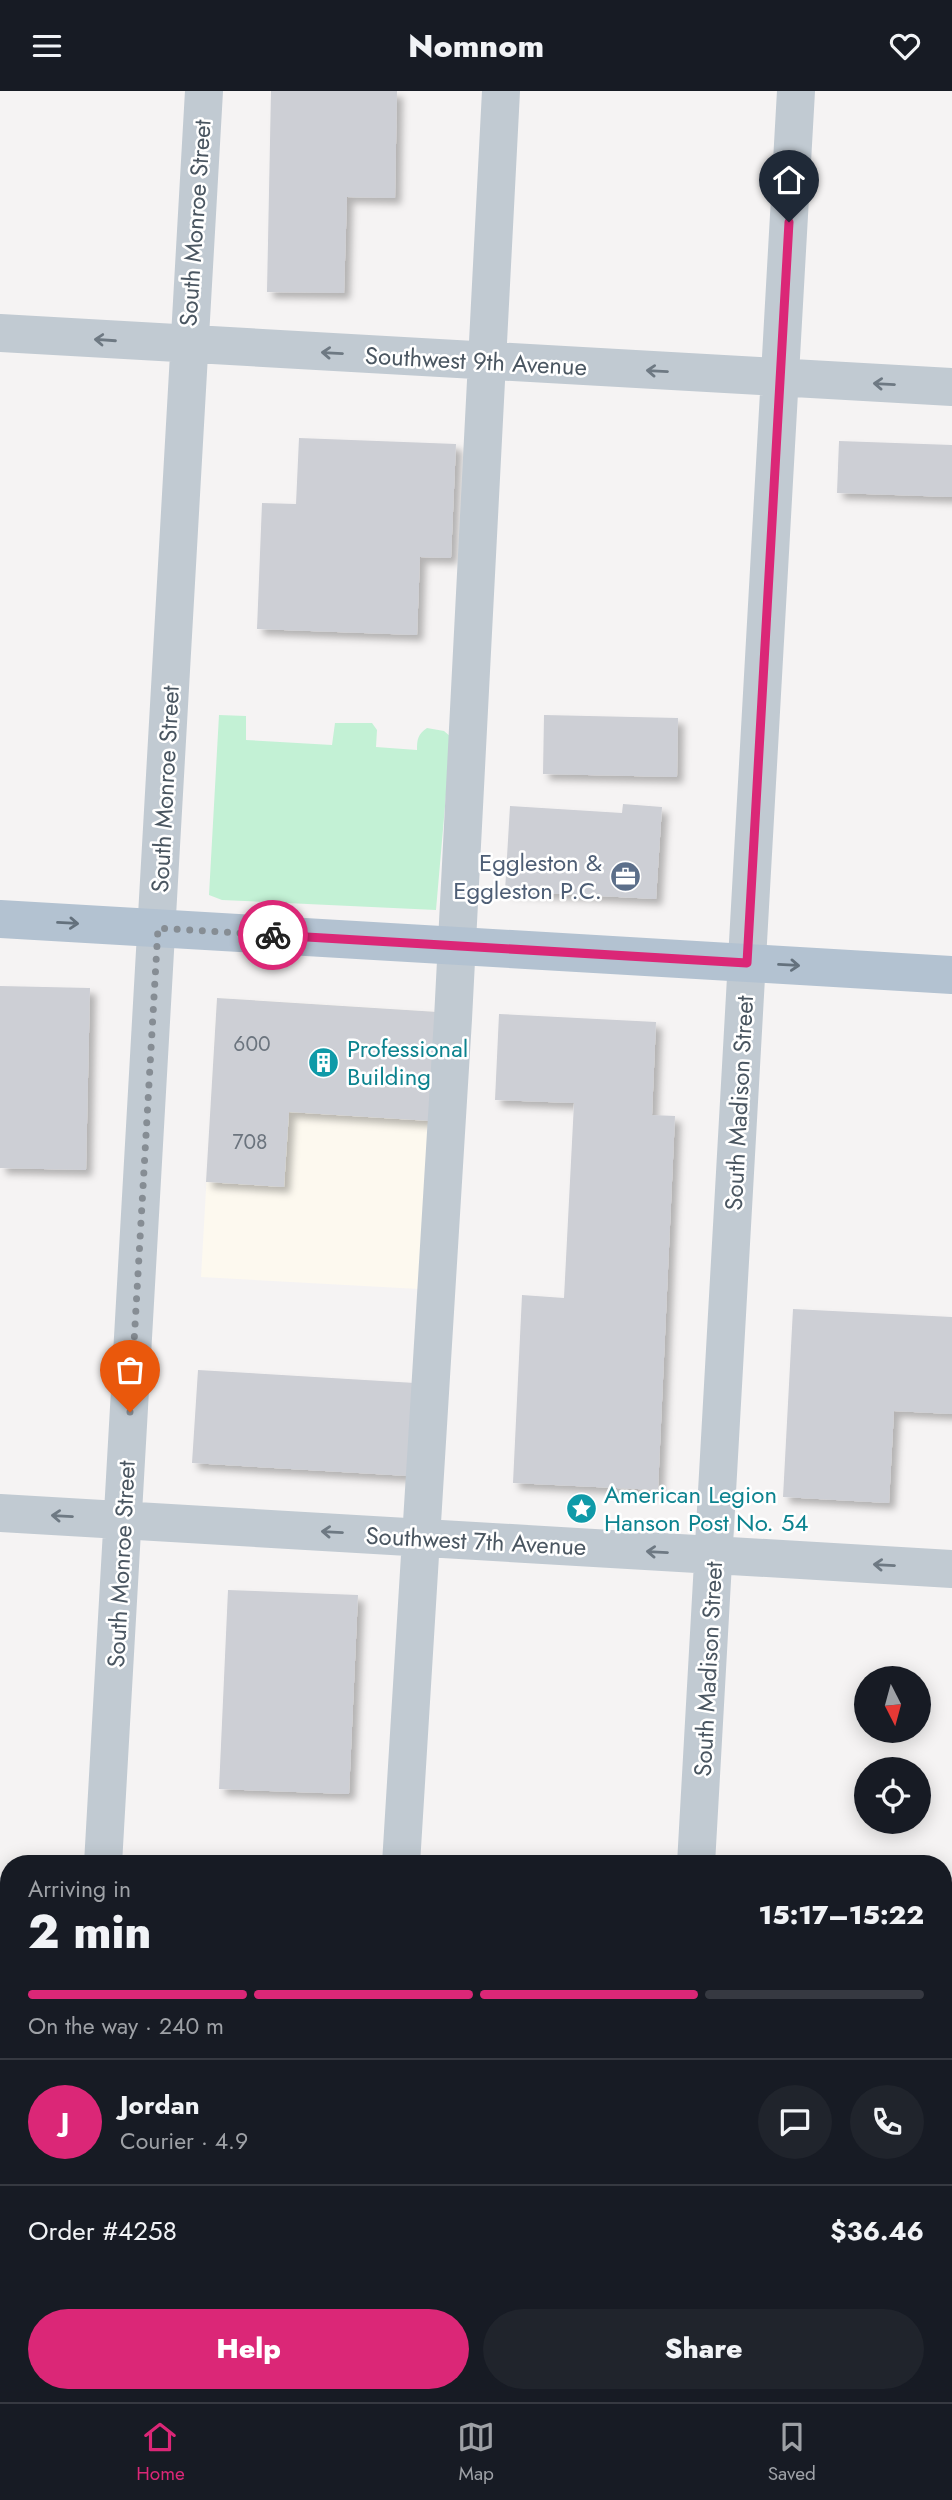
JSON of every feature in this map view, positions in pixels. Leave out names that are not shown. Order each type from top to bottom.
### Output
[{"type":"main road","points":[[0,919],[952,975]]},
{"type":"street","name":"South Monroe Street","points":[[104,1855],[204,91]]},
{"type":"street","points":[[402,1855],[455,946],[501,91]]},
{"type":"street","name":"South Madison Street","points":[[697,1855],[796,91]]},
{"type":"street","name":"Southwest 9th Avenue","points":[[0,333],[952,387]]},
{"type":"street","name":"Southwest 7th Avenue","points":[[0,1513],[952,1569]]},
{"type":"shaded area","points":[[217,998],[438,1012],[419,1289],[201,1277]]},
{"type":"green space","points":[[219,715],[246,716],[246,740],[332,745],[335,723],[372,723],[377,730],[376,747],[417,750],[419,737],[427,728],[444,731],[451,737],[436,910],[222,900],[209,895]]},
{"type":"building","points":[[271,91],[397,91],[395,198],[347,197],[344,293],[267,292]]},
{"type":"building","points":[[299,438],[456,444],[451,558],[420,557],[417,635],[257,629],[262,503],[296,504]]},
{"type":"building","points":[[839,441],[952,445],[952,497],[837,493]]},
{"type":"building","points":[[544,715],[678,718],[677,777],[543,774]]},
{"type":"building","points":[[623,804],[662,807],[656,899],[505,891],[510,806],[622,813]]},
{"type":"building","points":[[0,986],[90,988],[86,1170],[0,1168]]},
{"type":"building","name":"Professional Building","points":[[217,998],[438,1012],[431,1121],[289,1112],[284,1187],[206,1182]]},
{"type":"building","points":[[499,1014],[656,1022],[652,1115],[675,1116],[658,1490],[513,1483],[522,1295],[564,1298],[574,1103],[495,1100]]},
{"type":"building","points":[[793,1309],[952,1317],[952,1414],[894,1411],[889,1503],[783,1497]]},
{"type":"building","points":[[198,1370],[415,1383],[409,1476],[192,1463]]},
{"type":"building","points":[[228,1590],[358,1595],[349,1794],[219,1789]]},
{"type":"way so far","points":[[130,1412],[158,928],[273,935]]},
{"type":"place","name":"Eggleston & Eggleston P.C.","points":[[625,876]]},
{"type":"place","name":"Professional Building","points":[[324,1062]]},
{"type":"place","name":"American Legion Hanson Post No. 54","points":[[581,1508]]},
{"type":"route","points":[[273,935],[747,963],[789,222]]}]
